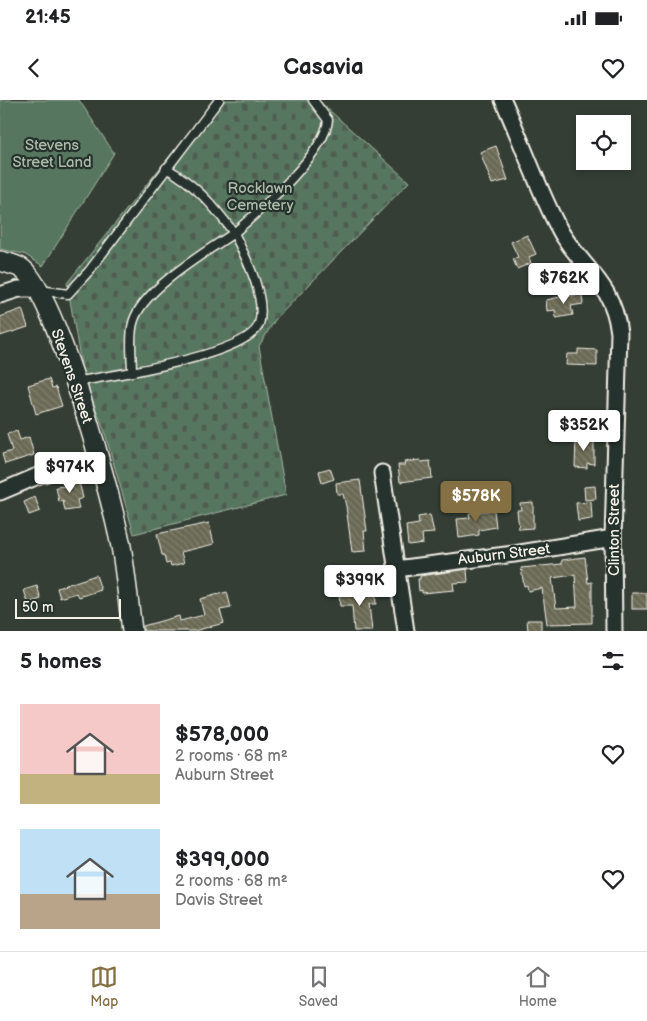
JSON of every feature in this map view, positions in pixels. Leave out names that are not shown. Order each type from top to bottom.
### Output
[{"type":"street","name":"Clinton Street","points":[[503,100],[556,224],[605,288],[614,306],[619,333],[613,538],[614,631]]},
{"type":"street","name":"Stevens Street","points":[[0,261],[22,269],[38,289],[53,322],[75,382],[99,459],[122,551],[132,631]]},
{"type":"street","points":[[0,295],[19,289],[38,289]]},
{"type":"street","points":[[0,492],[40,475],[99,459]]},
{"type":"street","points":[[382,473],[406,631]]},
{"type":"street","name":"Auburn Street","points":[[396,569],[514,554],[613,538]]},
{"type":"lane","points":[[38,289],[68,294],[89,271],[219,100]]},
{"type":"lane","points":[[132,372],[133,323],[139,307],[151,293],[234,232],[268,204],[302,166],[327,128],[328,120],[313,100]]},
{"type":"lane","points":[[75,382],[183,362],[251,336],[259,325],[260,306],[257,285],[234,232],[203,194],[185,178],[166,168]]},
{"type":"green space","name":"Stevens Street Land","points":[[0,100],[79,100],[114,153],[43,266],[24,254],[0,249]]},
{"type":"green space","name":"Rocklawn Cemetery","points":[[215,100],[318,100],[409,182],[275,320],[259,346],[286,495],[134,534],[104,430],[83,376],[67,283]]},
{"type":"building","points":[[496,146],[508,180],[492,184],[480,152]]},
{"type":"building","points":[[527,235],[536,254],[529,257],[531,263],[517,269],[513,259],[518,257],[511,242]]},
{"type":"building","points":[[582,294],[583,304],[571,306],[573,315],[556,318],[555,310],[547,311],[546,300]]},
{"type":"building","points":[[22,309],[28,327],[0,336],[0,317]]},
{"type":"building","points":[[578,349],[597,350],[597,366],[566,365],[567,354],[578,354]]},
{"type":"building","points":[[49,379],[52,388],[56,387],[62,406],[36,414],[28,385]]},
{"type":"building","points":[[17,431],[20,440],[29,437],[34,455],[5,464],[2,454],[12,451],[7,434]]},
{"type":"building","points":[[576,438],[594,438],[594,464],[587,463],[587,468],[575,467]]},
{"type":"building","points":[[420,460],[421,462],[430,461],[432,478],[400,482],[398,465],[405,465],[404,462]]},
{"type":"building","points":[[330,468],[334,479],[322,483],[319,471]]},
{"type":"building","points":[[78,478],[83,498],[77,500],[79,509],[65,511],[63,501],[59,502],[56,487],[65,486],[64,481]]},
{"type":"building","points":[[360,480],[367,531],[364,531],[366,551],[352,552],[346,506],[343,494],[337,494],[336,483]]},
{"type":"building","points":[[595,486],[596,499],[585,500],[584,487]]},
{"type":"building","points":[[35,497],[40,511],[29,515],[24,502]]},
{"type":"building","points":[[533,502],[533,528],[519,529],[517,510],[521,510],[520,503]]},
{"type":"building","points":[[591,502],[592,519],[578,521],[576,503]]},
{"type":"building","points":[[494,510],[496,527],[479,530],[479,535],[459,538],[457,519],[470,518],[469,513]]},
{"type":"building","points":[[430,515],[434,533],[422,534],[423,543],[408,545],[406,526],[419,524],[418,517]]},
{"type":"building","points":[[209,523],[214,544],[181,552],[184,563],[171,566],[170,563],[166,564],[157,534]]},
{"type":"building","points":[[585,557],[588,583],[592,582],[592,623],[547,624],[542,588],[528,591],[527,585],[524,586],[521,568],[562,564],[562,560]],"holes":[[[575,575],[577,607],[556,608],[552,578]]]},
{"type":"building","points":[[467,569],[468,582],[453,583],[454,590],[422,593],[422,590],[419,591],[418,579],[420,579],[420,576]]},
{"type":"building","points":[[96,575],[101,590],[79,597],[77,593],[60,598],[57,588]]},
{"type":"building","points":[[37,586],[41,599],[28,603],[24,590]]},
{"type":"building","points":[[375,587],[376,604],[369,604],[372,631],[354,631],[352,606],[340,606],[339,595],[352,594],[352,591],[359,590],[359,588]]},
{"type":"building","points":[[227,592],[231,608],[220,610],[224,623],[194,631],[143,631],[143,626],[179,616],[180,621],[204,615],[200,599]]},
{"type":"building","points":[[632,593],[647,593],[647,609],[632,609]]},
{"type":"building","points":[[527,620],[541,620],[541,631],[528,631]]}]
